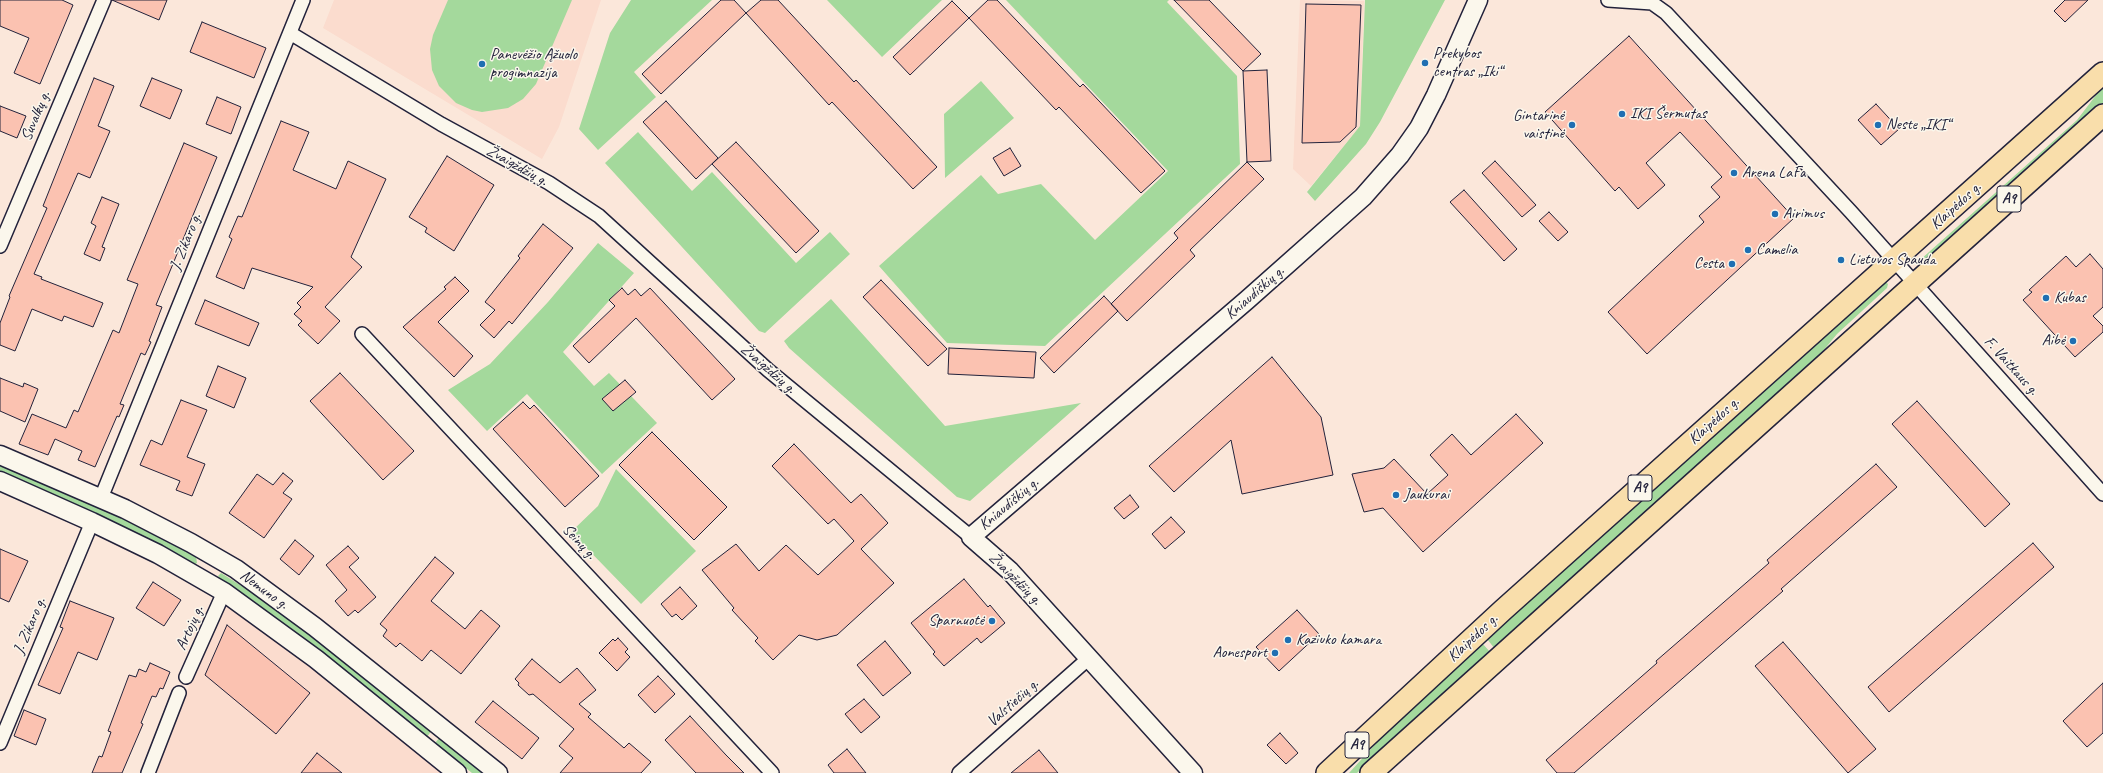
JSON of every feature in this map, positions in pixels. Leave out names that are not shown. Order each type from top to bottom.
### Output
[{"type":"highway","name":"Klaipėdos g.","points":[[1327,773],[1498,615],[2103,73]]},
{"type":"highway","name":"Klaipėdos g.","points":[[1371,773],[2103,115]]},
{"type":"main road","name":"Kniaudiškių g.","points":[[971,537],[1363,197],[1400,155],[1419,128],[1436,95],[1478,0]]},
{"type":"main road","name":"Nemuno g.","points":[[0,455],[101,498],[215,556],[236,569],[315,627],[498,773]]},
{"type":"main road","name":"Nemuno g.","points":[[0,481],[92,522],[202,578],[224,592],[316,659],[457,773]]},
{"type":"main road","name":"Žvaigždžių g.","points":[[971,537],[1010,571],[1193,773]]},
{"type":"main road","points":[[202,578],[215,556]]},
{"type":"street","name":"Suvalkų g.","points":[[0,246],[104,0]]},
{"type":"street","name":"J. Zikaro g.","points":[[101,498],[303,0]]},
{"type":"street","name":"F. Vaitkaus g.","points":[[1608,0],[1652,3],[1662,9],[1915,284],[2103,494]]},
{"type":"street","name":"Žvaigždžių g.","points":[[290,33],[441,124],[549,183],[599,216],[768,370],[971,537]]},
{"type":"street","name":"Seinų g.","points":[[362,334],[772,773]]},
{"type":"street","name":"J. Zikaro g.","points":[[0,744],[92,522]]},
{"type":"street","name":"Artojų g.","points":[[186,677],[224,592]]},
{"type":"street","name":"Valstiečių g.","points":[[959,773],[1089,658]]},
{"type":"street","points":[[148,773],[179,693]]},
{"type":"shaded area","name":"Panevėžio Ąžuolo progimnazija","points":[[334,0],[601,0],[559,127],[542,159],[323,28]]},
{"type":"shaded area","points":[[1300,0],[1364,1],[1360,126],[1311,186],[1293,169]]},
{"type":"shaded area","points":[[226,604],[310,665],[443,773],[153,773],[221,609]]},
{"type":"green space","points":[[448,0],[572,0],[536,84],[523,99],[508,108],[482,112],[472,110],[456,103],[439,86],[432,70],[430,49],[433,35]]},
{"type":"green space","points":[[631,0],[712,0],[634,72],[656,97],[598,150],[579,129],[610,33]]},
{"type":"green space","points":[[827,0],[942,0],[882,57]]},
{"type":"green space","points":[[1006,0],[1169,0],[1167,2],[1237,76],[1240,164],[1045,346],[947,343],[879,266],[981,175],[998,194],[1041,184],[1095,240],[1168,171]]},
{"type":"green space","points":[[1365,0],[1445,0],[1380,122],[1366,144],[1315,201],[1307,192],[1360,126]]},
{"type":"green space","points":[[981,81],[1014,118],[945,178],[944,114]]},
{"type":"green space","points":[[2103,86],[2103,103],[1924,264],[1920,263],[1920,260],[2077,120]]},
{"type":"green space","points":[[638,132],[692,191],[712,172],[796,263],[830,232],[850,254],[765,333],[759,331],[605,163]]},
{"type":"green space","points":[[598,243],[634,273],[563,352],[594,386],[609,373],[657,423],[602,474],[527,394],[487,431],[448,390],[490,364],[548,302]]},
{"type":"green space","points":[[1885,281],[1888,284],[1887,288],[1837,334],[1809,368],[1495,649],[1487,639]]},
{"type":"green space","points":[[831,299],[945,426],[1081,403],[970,501],[957,497],[789,348],[784,341]]},
{"type":"green space","points":[[0,461],[125,518],[196,556],[197,563],[194,565],[122,527],[0,473]]},
{"type":"green space","points":[[616,469],[696,551],[641,604],[571,532],[598,506]]},
{"type":"green space","points":[[221,573],[248,590],[332,651],[432,730],[427,737],[319,649],[220,579],[218,576]]},
{"type":"green space","points":[[1482,643],[1491,653],[1357,773],[1349,773],[1401,716]]},
{"type":"green space","points":[[440,737],[484,773],[472,773],[435,743]]},
{"type":"building","points":[[0,0],[62,0],[73,5],[40,84],[14,73],[29,38],[0,26]]},
{"type":"building","points":[[112,0],[167,0],[159,20]]},
{"type":"building","points":[[721,0],[734,0],[746,13],[661,94],[642,74]]},
{"type":"building","points":[[761,0],[778,0],[854,82],[856,80],[937,167],[913,189],[832,102],[829,105],[746,13]]},
{"type":"building","points":[[988,0],[997,0],[1080,87],[1083,84],[1165,171],[1141,193],[1059,107],[1056,110],[969,18]]},
{"type":"building","points":[[1174,0],[1209,0],[1261,54],[1243,71]]},
{"type":"building","points":[[2065,0],[2088,0],[2065,22],[2054,11]]},
{"type":"building","points":[[952,1],[969,18],[910,75],[893,57]]},
{"type":"building","points":[[1306,4],[1361,5],[1356,127],[1340,142],[1302,143]]},
{"type":"building","points":[[202,22],[266,48],[254,78],[190,52]]},
{"type":"building","points":[[1629,36],[1794,218],[1647,354],[1608,312],[1704,222],[1699,216],[1720,197],[1711,187],[1722,177],[1680,132],[1646,163],[1665,185],[1638,209],[1619,187],[1615,191],[1545,112]]},
{"type":"building","points":[[1267,70],[1271,161],[1247,162],[1243,71]]},
{"type":"building","points":[[94,78],[114,86],[98,126],[110,131],[90,178],[78,173],[34,274],[42,277],[41,279],[103,303],[93,327],[64,316],[62,321],[32,309],[15,351],[0,345],[0,323],[10,297],[9,296],[47,208],[43,206]]},
{"type":"building","points":[[152,78],[182,90],[170,119],[140,106]]},
{"type":"building","points":[[217,97],[241,107],[231,134],[206,124]]},
{"type":"building","points":[[666,101],[718,158],[696,179],[643,122]]},
{"type":"building","points":[[1876,104],[1899,129],[1881,145],[1858,120]]},
{"type":"building","points":[[0,106],[26,116],[17,138],[0,131]]},
{"type":"building","points":[[281,121],[309,132],[293,170],[336,189],[348,161],[386,179],[351,257],[362,267],[325,307],[340,321],[318,344],[298,325],[302,321],[294,314],[301,307],[297,303],[313,287],[252,268],[244,289],[216,277],[232,239],[229,237],[238,216],[242,217]]},
{"type":"building","points":[[736,142],[819,231],[796,253],[712,164]]},
{"type":"building","points":[[184,143],[217,157],[156,305],[162,307],[149,341],[151,342],[145,355],[141,353],[120,404],[124,405],[119,417],[117,416],[95,467],[78,460],[82,451],[55,439],[48,455],[19,444],[32,414],[66,428],[74,410],[78,412],[113,330],[119,333],[138,284],[127,280]]},
{"type":"building","points":[[1010,148],[1021,166],[1004,176],[993,158]]},
{"type":"building","points":[[447,156],[494,185],[454,251],[425,232],[427,228],[409,217]]},
{"type":"building","points":[[1495,161],[1536,205],[1522,217],[1482,173]]},
{"type":"building","points":[[1247,162],[1264,179],[1190,250],[1195,256],[1127,321],[1111,304],[1178,238],[1174,233]]},
{"type":"building","points":[[1464,190],[1517,249],[1504,261],[1450,202]]},
{"type":"building","points":[[102,197],[119,204],[102,247],[105,248],[100,261],[84,254],[96,226],[91,223]]},
{"type":"building","points":[[1549,212],[1568,232],[1558,241],[1539,221]]},
{"type":"building","points":[[543,224],[573,248],[512,324],[509,321],[494,338],[480,325],[495,310],[485,302],[520,258],[518,256]]},
{"type":"building","points":[[2090,254],[2103,269],[2103,307],[2093,316],[2103,326],[2103,332],[2075,357],[2023,300],[2032,292],[2029,290],[2066,256],[2076,267]]},
{"type":"building","points":[[455,277],[469,291],[438,322],[473,356],[454,377],[403,327],[446,289],[444,287]]},
{"type":"building","points":[[881,280],[947,349],[928,366],[863,297]]},
{"type":"building","points":[[622,288],[628,295],[635,289],[641,296],[650,288],[735,379],[712,400],[636,318],[589,363],[573,346],[615,306],[609,300]]},
{"type":"building","points":[[1104,296],[1118,311],[1054,373],[1040,358]]},
{"type":"building","points":[[205,300],[259,323],[249,346],[195,324]]},
{"type":"building","points":[[949,348],[1036,352],[1034,378],[948,374]]},
{"type":"building","points":[[1272,357],[1321,417],[1333,475],[1242,494],[1231,440],[1174,492],[1149,466]]},
{"type":"building","points":[[218,366],[246,378],[234,408],[206,396]]},
{"type":"building","points":[[340,373],[414,451],[383,480],[310,401]]},
{"type":"building","points":[[0,378],[23,387],[24,383],[38,389],[25,422],[0,411]]},
{"type":"building","points":[[625,380],[636,392],[613,411],[602,399]]},
{"type":"building","points":[[181,400],[207,410],[187,457],[205,464],[192,496],[176,490],[180,481],[140,465],[151,440],[162,445]]},
{"type":"building","points":[[1917,401],[2010,504],[1985,527],[1892,424]]},
{"type":"building","points":[[523,402],[530,409],[534,405],[599,476],[565,507],[493,429]]},
{"type":"building","points":[[1516,414],[1543,443],[1423,552],[1383,508],[1364,512],[1352,474],[1384,468],[1394,459],[1427,494],[1448,475],[1430,455],[1452,434],[1471,455]]},
{"type":"building","points":[[652,432],[727,507],[694,540],[619,465]]},
{"type":"building","points":[[794,444],[851,503],[861,494],[888,523],[861,549],[894,583],[837,635],[817,640],[799,635],[773,660],[755,641],[758,638],[732,610],[734,608],[702,570],[736,544],[759,571],[786,545],[818,575],[854,541],[834,519],[828,524],[772,466]]},
{"type":"building","points":[[1876,464],[1897,487],[1781,589],[1783,591],[1574,773],[1557,773],[1546,760],[1657,663],[1656,661],[1769,563],[1767,560]]},
{"type":"building","points":[[283,473],[293,481],[283,493],[292,499],[264,538],[229,513],[257,474],[273,485]]},
{"type":"building","points":[[1130,495],[1139,507],[1124,519],[1114,508]]},
{"type":"building","points":[[1171,517],[1185,532],[1165,549],[1152,534]]},
{"type":"building","points":[[295,540],[314,556],[299,575],[280,559]]},
{"type":"building","points":[[2033,543],[2054,567],[1889,712],[1868,687]]},
{"type":"building","points":[[348,546],[359,558],[349,567],[376,597],[358,613],[355,610],[348,616],[335,601],[347,590],[326,565]]},
{"type":"building","points":[[0,549],[28,561],[9,602],[0,598]]},
{"type":"building","points":[[435,557],[454,573],[431,601],[465,629],[481,610],[500,626],[461,674],[431,650],[422,661],[400,643],[396,647],[383,636],[387,630],[380,624]]},
{"type":"building","points":[[964,579],[988,607],[990,605],[1005,623],[981,643],[977,638],[944,666],[933,654],[935,652],[911,623]]},
{"type":"building","points":[[153,582],[181,600],[164,626],[136,608]]},
{"type":"building","points":[[680,587],[697,606],[682,620],[676,614],[672,617],[661,604]]},
{"type":"building","points":[[70,601],[114,618],[97,660],[78,652],[60,694],[38,685],[63,628],[60,627]]},
{"type":"building","name":"Kaziuko kamara","points":[[1297,610],[1319,634],[1279,671],[1256,647]]},
{"type":"building","points":[[227,625],[310,693],[276,734],[205,675]]},
{"type":"building","points":[[618,638],[628,649],[625,652],[630,657],[617,671],[599,653],[613,639],[615,641]]},
{"type":"building","points":[[885,641],[911,673],[883,696],[857,665]]},
{"type":"building","points":[[1783,642],[1876,749],[1848,773],[1755,666]]},
{"type":"building","points":[[532,659],[560,683],[577,668],[596,690],[579,704],[591,714],[588,717],[624,748],[629,743],[651,762],[641,773],[560,773],[573,758],[559,746],[574,729],[533,694],[529,695],[518,685],[519,683],[515,679]]},
{"type":"building","points":[[150,663],[170,672],[163,689],[160,688],[156,697],[152,696],[141,723],[143,724],[122,773],[92,773],[99,756],[102,757],[111,732],[108,731],[129,675],[136,677],[139,669],[146,672]]},
{"type":"building","points":[[658,676],[675,694],[655,713],[638,695]]},
{"type":"building","points":[[2103,683],[2103,733],[2087,747],[2063,721]]},
{"type":"building","points":[[864,699],[880,717],[861,733],[845,714]]},
{"type":"building","points":[[493,701],[539,738],[522,759],[475,722]]},
{"type":"building","points":[[24,710],[46,719],[36,745],[14,736]]},
{"type":"building","points":[[690,716],[744,773],[696,773],[665,740]]},
{"type":"building","points":[[1280,733],[1298,753],[1286,764],[1267,745]]},
{"type":"building","points":[[847,749],[866,773],[834,773],[828,765]]},
{"type":"building","points":[[1039,750],[1058,773],[1011,773]]},
{"type":"building","points":[[317,753],[342,773],[301,773]]},
{"type":"place","name":"Prekybos centras „Iki“","points":[[1425,63]]},
{"type":"place","name":"Panevėžio Ąžuolo progimnazija","points":[[482,64]]},
{"type":"place","name":"IKI Šermutas","points":[[1622,114]]},
{"type":"place","name":"Gintarinė vaistinė","points":[[1572,125]]},
{"type":"place","name":"Neste „IKI“","points":[[1878,125]]},
{"type":"place","name":"Arena LaFa","points":[[1734,173]]},
{"type":"place","name":"Airimus","points":[[1775,214]]},
{"type":"place","name":"Camelia","points":[[1748,250]]},
{"type":"place","name":"Lietuvos Spauda","points":[[1841,260]]},
{"type":"place","name":"Cesta","points":[[1732,264]]},
{"type":"place","name":"Kubas","points":[[2046,298]]},
{"type":"place","name":"Aibė","points":[[2073,341]]},
{"type":"place","name":"Jaukurai","points":[[1396,495]]},
{"type":"place","name":"Sparnuotė","points":[[992,621]]},
{"type":"place","name":"Kaziuko kamara","points":[[1288,640]]},
{"type":"place","name":"Aonesport","points":[[1275,653]]}]
